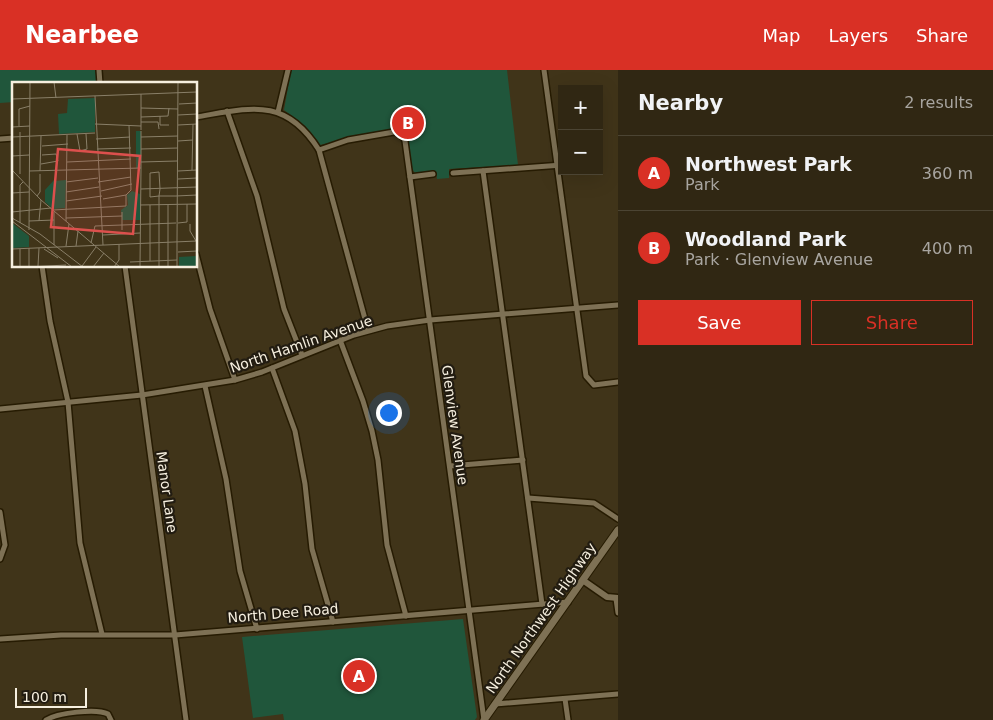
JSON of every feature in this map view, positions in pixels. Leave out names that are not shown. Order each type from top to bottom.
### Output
[{"type":"main road","name":"North Northwest Highway","points":[[484,720],[584,581],[618,530]]},
{"type":"street","points":[[278,112],[288,70]]},
{"type":"street","points":[[544,70],[558,153]]},
{"type":"street","points":[[198,117],[255,108],[278,112],[304,129],[319,150],[368,330]]},
{"type":"street","points":[[227,111],[256,196],[284,309],[302,355]]},
{"type":"street","name":"Glenview Avenue","points":[[319,150],[375,134],[401,134],[405,140],[484,720]]},
{"type":"street","points":[[452,173],[558,165]]},
{"type":"street","points":[[484,171],[542,604]]},
{"type":"street","points":[[410,177],[433,174]]},
{"type":"street","points":[[561,175],[586,376],[590,383],[598,385],[618,382]]},
{"type":"street","points":[[198,263],[204,291],[235,380]]},
{"type":"street","points":[[42,268],[50,321],[68,402],[80,543],[102,634]]},
{"type":"street","name":"Manor Lane","points":[[125,268],[186,720]]},
{"type":"street","name":"North Hamlin Avenue","points":[[0,409],[142,395],[235,380],[272,368],[368,330],[430,320],[618,305]]},
{"type":"street","points":[[340,340],[372,431],[379,466],[387,545],[406,616]]},
{"type":"street","points":[[272,368],[295,431],[305,484],[312,549],[332,622]]},
{"type":"street","points":[[205,386],[226,478],[240,571],[257,628]]},
{"type":"street","points":[[450,466],[523,460]]},
{"type":"street","points":[[528,498],[594,503],[618,519]]},
{"type":"street","points":[[0,512],[5,545],[0,559]]},
{"type":"street","points":[[584,581],[607,597],[617,599],[618,613]]},
{"type":"street","name":"North Dee Road","points":[[0,639],[102,634],[175,635],[568,602]]},
{"type":"street","points":[[495,704],[618,694]]},
{"type":"street","points":[[565,699],[568,720]]},
{"type":"street","points":[[46,720],[74,713],[104,712],[112,720]]},
{"type":"green space","points":[[0,70],[96,70],[98,82],[12,82],[12,102],[0,103]]},
{"type":"green space","points":[[291,70],[507,70],[518,165],[449,169],[449,178],[437,179],[436,171],[415,173],[412,169],[407,135],[396,128],[320,145],[305,126],[284,110]]},
{"type":"green space","points":[[463,619],[477,717],[475,720],[284,720],[283,714],[253,718],[242,637]]},
{"type":"place","name":"Woodland Park","points":[[408,123]]},
{"type":"place","name":"Northwest Park","points":[[359,676]]}]
